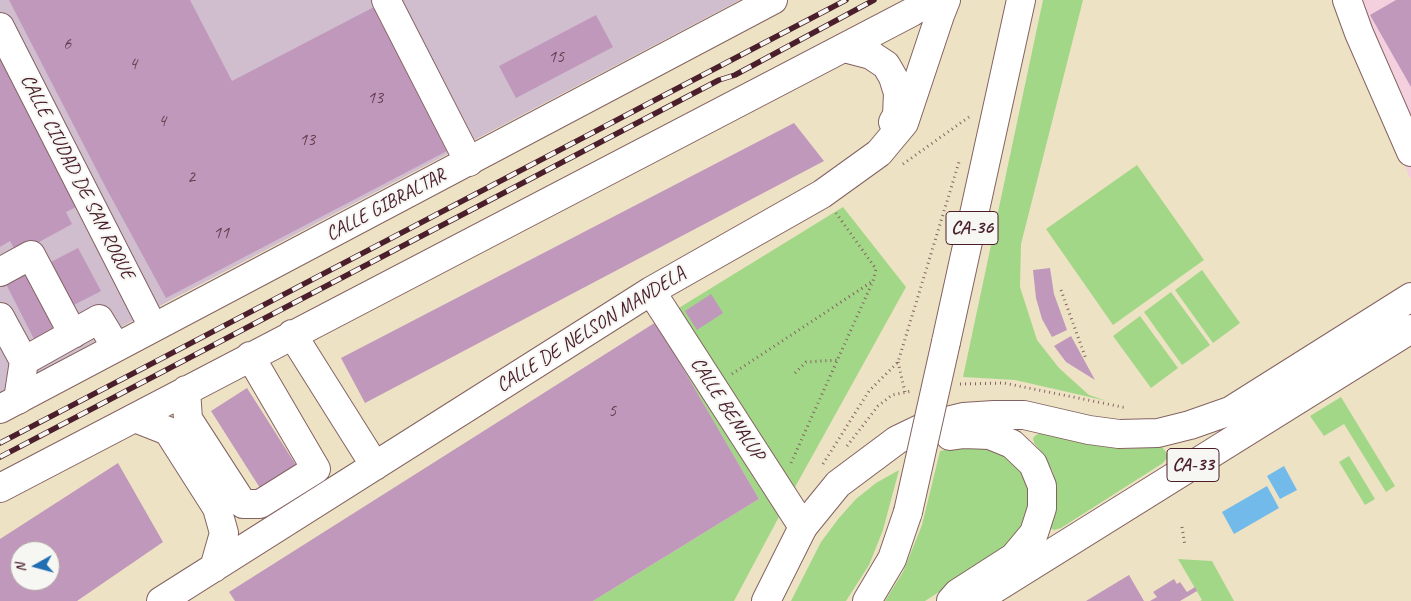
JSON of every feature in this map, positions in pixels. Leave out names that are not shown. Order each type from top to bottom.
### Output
[{"type":"main road","points":[[386,0],[469,162]]},
{"type":"main road","name":"CALLE GIBRALTAR","points":[[9,404],[153,326],[469,162],[773,0]]},
{"type":"main road","points":[[0,488],[292,334],[844,48],[931,0]]},
{"type":"main road","name":"CALLE DE NELSON MANDELA","points":[[161,601],[204,583],[375,466],[651,291],[822,194],[889,160],[904,123],[946,0]]},
{"type":"main road","name":"CA-36","points":[[867,601],[892,559],[908,512],[1021,0]]},
{"type":"main road","points":[[1347,0],[1359,33],[1411,152]]},
{"type":"main road","name":"CALLE CIUDAD DE SAN ROQUE","points":[[0,27],[153,326]]},
{"type":"main road","points":[[844,48],[870,56],[886,65],[898,93],[897,115],[889,160]]},
{"type":"main road","points":[[0,272],[31,255],[73,334]]},
{"type":"main road","name":"CALLE BENALUP","points":[[651,291],[803,528]]},
{"type":"main road","name":"CA-33","points":[[766,601],[803,528],[838,484],[897,440],[926,426],[963,417],[1024,415],[1088,430],[1120,434],[1158,433],[1190,426],[1230,411],[1411,297]]},
{"type":"main road","points":[[0,317],[24,361]]},
{"type":"main road","points":[[9,404],[24,361],[99,319],[116,347]]},
{"type":"main road","name":"CA-33","points":[[975,601],[1411,329]]},
{"type":"main road","points":[[292,334],[375,466]]},
{"type":"main road","points":[[243,504],[260,504],[316,469],[250,356]]},
{"type":"main road","points":[[186,390],[188,419],[243,504]]},
{"type":"main road","points":[[135,418],[168,430],[217,508],[224,533]]},
{"type":"main road","points":[[874,457],[897,446],[924,440],[964,434],[990,435],[1012,444],[1033,464],[1042,486],[1042,508],[1034,534],[1014,557],[958,593],[951,601]]},
{"type":"main road","points":[[204,583],[224,533],[243,504]]},
{"type":"path","points":[[889,160],[973,115],[970,124]]},
{"type":"path","points":[[822,464],[869,392],[898,362],[961,153]]},
{"type":"path","points":[[774,482],[788,469],[873,281],[876,269],[835,212]]},
{"type":"path","points":[[713,387],[873,281]]},
{"type":"path","points":[[1061,290],[1086,359]]},
{"type":"path","points":[[795,374],[806,362],[838,360]]},
{"type":"path","points":[[898,362],[906,392]]},
{"type":"path","points":[[1182,527],[1185,546]]},
{"type":"shaded area","points":[[0,0],[740,0],[167,302],[0,393]]},
{"type":"shaded area","points":[[1339,0],[1411,0],[1411,178],[1410,178]]},
{"type":"green space","points":[[1043,0],[1083,0],[1021,244],[1020,287],[1037,340],[1059,368],[1089,395],[1107,401],[1015,380],[963,377]]},
{"type":"green space","points":[[1137,165],[1204,260],[1113,325],[1046,229]]},
{"type":"green space","points":[[843,207],[906,287],[734,601],[593,601],[759,499],[656,322]]},
{"type":"green space","points":[[1202,270],[1240,323],[1213,343],[1175,290]]},
{"type":"green space","points":[[1171,292],[1210,345],[1182,365],[1144,312]]},
{"type":"green space","points":[[1140,316],[1178,368],[1151,388],[1113,336]]},
{"type":"green space","points":[[1341,397],[1395,486],[1386,492],[1344,424],[1324,436],[1310,416]]},
{"type":"green space","points":[[1041,433],[1123,449],[1162,447],[1166,452],[1167,458],[1163,463],[1061,528],[1054,530],[1050,528],[1055,507],[1056,489],[1053,472],[1044,455],[1034,443],[1033,438]]},
{"type":"green space","points":[[962,446],[984,447],[1000,452],[1014,460],[1029,484],[1030,500],[1026,515],[1018,532],[987,561],[925,601],[885,601],[903,572],[922,525],[940,451]]},
{"type":"green space","points":[[1349,456],[1375,499],[1365,505],[1339,462]]},
{"type":"green space","points":[[899,470],[883,530],[869,565],[846,601],[791,601],[821,542],[839,518],[856,499],[876,483]]},
{"type":"green space","points":[[1178,559],[1212,561],[1234,601],[1200,601],[1202,600]]},
{"type":"water","points":[[1284,466],[1297,490],[1280,499],[1267,476]]},
{"type":"water","points":[[1267,486],[1279,508],[1234,534],[1222,512]]},
{"type":"building","points":[[9,0],[190,0],[232,81],[374,7],[447,151],[166,298],[105,186]]},
{"type":"building","points":[[1396,0],[1411,0],[1411,87],[1370,15]]},
{"type":"building","points":[[596,15],[613,47],[516,98],[499,66]]},
{"type":"building","points":[[0,52],[80,205],[66,212],[72,224],[17,254],[10,241],[0,247]]},
{"type":"building","points":[[794,123],[824,161],[365,403],[341,358]]},
{"type":"building","points":[[78,248],[101,291],[72,306],[49,263]]},
{"type":"building","points":[[28,267],[61,329],[36,343],[4,280]]},
{"type":"building","points":[[1050,268],[1054,294],[1067,330],[1052,337],[1042,319],[1036,298],[1033,270]]},
{"type":"building","points":[[711,294],[723,313],[697,330],[685,311]]},
{"type":"building","points":[[656,322],[759,499],[593,601],[235,601],[229,592]]},
{"type":"building","points":[[1071,336],[1095,380],[1066,362],[1054,346]]},
{"type":"building","points":[[247,388],[296,465],[260,488],[211,411]]},
{"type":"building","points":[[118,463],[163,542],[77,601],[0,601],[0,539]]},
{"type":"building","points":[[1129,575],[1144,601],[1086,601]]},
{"type":"building","points":[[1174,579],[1177,584],[1180,582],[1187,592],[1195,587],[1197,591],[1180,601],[1150,601],[1157,597],[1153,592]]},
{"type":"railway","points":[[0,443],[846,0]]},
{"type":"railway","points":[[0,457],[719,80],[735,75],[874,0]]}]
